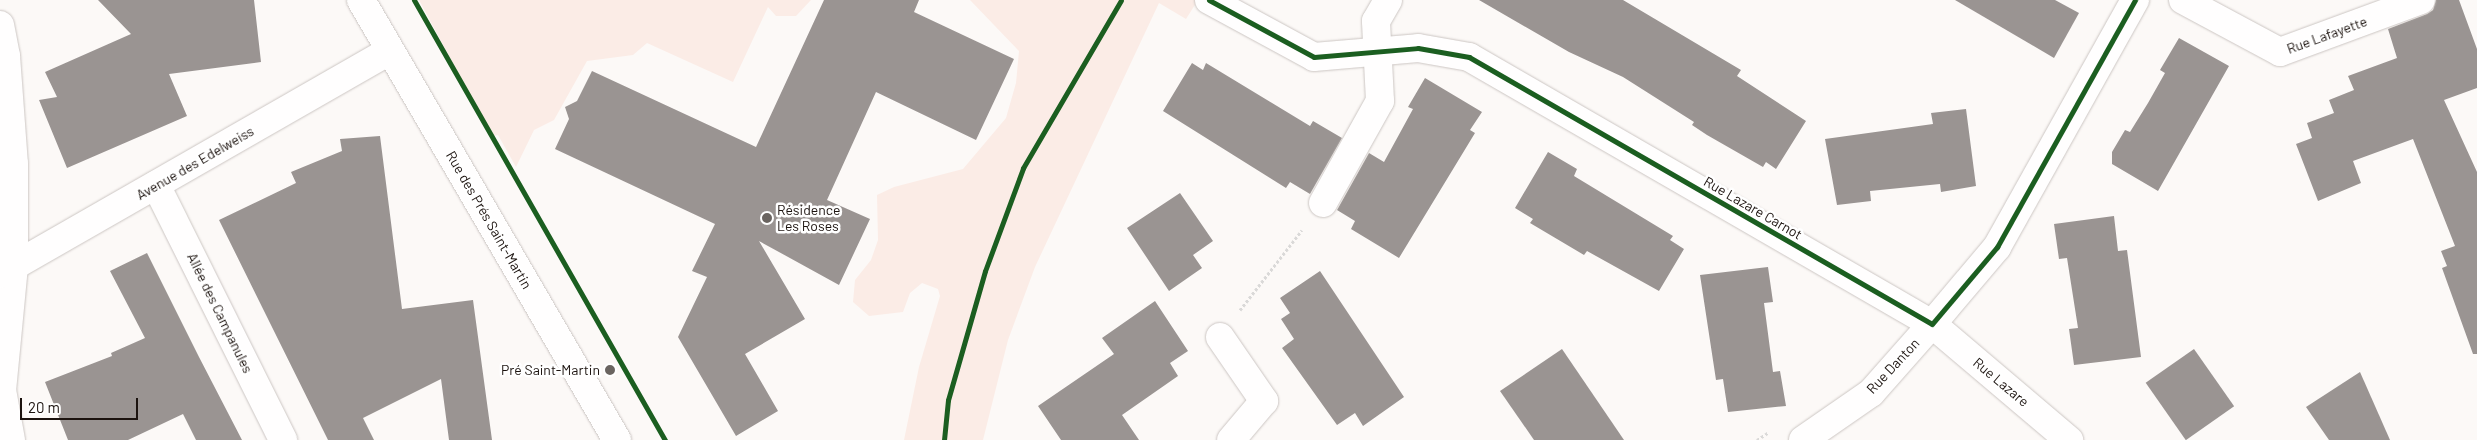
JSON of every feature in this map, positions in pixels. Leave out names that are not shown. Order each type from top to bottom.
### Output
[{"type":"street","name":"Rue des Prés Saint-Martin","points":[[362,0],[617,440]]},
{"type":"street","name":"Rue Lazare Carnot","points":[[1209,0],[1314,57],[1418,48],[1470,57],[1932,324]]},
{"type":"street","points":[[1322,203],[1380,101],[1376,21],[1388,0]]},
{"type":"street","points":[[1932,324],[1997,247],[2135,0]]},
{"type":"street","name":"Rue Lafayette","points":[[2182,0],[2280,52],[2421,0]]},
{"type":"street","points":[[0,25],[6,56],[14,164],[2,390],[11,440]]},
{"type":"street","name":"Avenue des Edelweiss","points":[[7,270],[390,51]]},
{"type":"street","name":"Allée des Campanules","points":[[156,185],[283,440]]},
{"type":"street","name":"Rue Danton","points":[[1803,440],[1871,393],[1932,324]]},
{"type":"street","name":"Rue Lazare","points":[[1932,324],[2069,440]]},
{"type":"street","points":[[1220,336],[1264,401],[1231,440]]},
{"type":"path","points":[[944,440],[948,400],[985,271],[1024,168],[1121,0]]},
{"type":"path","points":[[1220,336],[1322,203]]},
{"type":"shaded area","points":[[419,0],[811,0],[796,16],[776,16],[768,7],[733,82],[647,43],[633,55],[587,61],[554,120],[534,130],[516,167],[498,135],[492,136]]},
{"type":"shaded area","points":[[970,0],[1198,0],[1186,19],[1159,3],[1035,267],[1008,340],[983,440],[904,440],[919,367],[940,296],[938,289],[922,283],[910,293],[903,312],[869,316],[853,302],[855,280],[871,260],[878,240],[877,195],[894,187],[963,169],[1006,118],[1016,83],[1019,51]]},
{"type":"building","points":[[98,0],[254,0],[261,62],[169,74],[187,116],[67,168],[39,100],[57,97],[45,72],[131,34]]},
{"type":"building","name":"Résidence Les Roses","points":[[824,0],[919,0],[914,12],[1014,59],[976,140],[876,92],[827,200],[870,219],[839,285],[759,241],[805,319],[745,354],[778,411],[736,436],[678,337],[707,277],[692,271],[715,224],[555,149],[569,119],[565,107],[577,101],[592,71],[756,147]]},
{"type":"building","points":[[1479,0],[1623,0],[1741,70],[1737,76],[1806,121],[1776,169],[1766,162],[1763,167],[1707,135],[1692,125],[1694,122],[1623,77],[1569,52]]},
{"type":"building","points":[[1955,0],[2055,0],[2079,13],[2054,58]]},
{"type":"building","points":[[2436,0],[2459,0],[2477,49],[2477,88],[2444,100],[2477,172],[2477,354],[2473,354],[2442,268],[2447,266],[2441,251],[2455,246],[2413,139],[2353,161],[2361,183],[2318,201],[2296,144],[2312,138],[2307,123],[2334,113],[2329,100],[2354,90],[2348,76],[2397,58],[2388,29],[2427,14],[2433,10]]},
{"type":"building","points":[[2179,38],[2229,66],[2158,191],[2112,164],[2112,152],[2125,130],[2130,132],[2148,103],[2165,73],[2160,70]]},
{"type":"building","points":[[1192,63],[1203,70],[1206,63],[1310,126],[1313,121],[1342,138],[1310,194],[1290,182],[1286,188],[1163,111]]},
{"type":"building","points":[[1425,78],[1482,112],[1470,130],[1475,133],[1399,258],[1351,229],[1355,221],[1337,210],[1369,153],[1384,162],[1413,109],[1408,107]]},
{"type":"building","points":[[1966,109],[1976,186],[1941,192],[1940,184],[1870,191],[1871,201],[1837,205],[1825,139],[1933,124],[1931,113]]},
{"type":"building","points":[[380,136],[402,309],[473,300],[492,440],[449,440],[441,379],[363,418],[374,440],[328,440],[219,220],[296,183],[291,172],[342,151],[340,139]]},
{"type":"building","points":[[1548,152],[1577,169],[1574,176],[1673,236],[1670,240],[1684,249],[1659,291],[1587,251],[1584,255],[1530,223],[1533,219],[1515,208]]},
{"type":"building","points":[[1180,193],[1213,241],[1193,255],[1202,268],[1169,291],[1127,228]]},
{"type":"building","points":[[2114,216],[2118,251],[2127,250],[2141,357],[2074,365],[2069,329],[2078,328],[2067,258],[2059,259],[2054,224]]},
{"type":"building","points":[[147,253],[242,440],[196,440],[183,414],[128,440],[68,440],[45,382],[112,356],[111,353],[145,338],[110,271]]},
{"type":"building","points":[[1768,267],[1773,302],[1764,303],[1773,372],[1780,371],[1786,406],[1728,412],[1723,379],[1716,380],[1700,275]]},
{"type":"building","points":[[1320,271],[1404,397],[1363,426],[1355,413],[1337,425],[1282,348],[1294,339],[1281,319],[1290,313],[1280,298]]},
{"type":"building","points":[[1155,301],[1188,351],[1170,363],[1178,376],[1122,415],[1139,440],[1061,440],[1038,406],[1114,354],[1102,338]]},
{"type":"building","points":[[1562,349],[1624,440],[1534,440],[1500,391]]},
{"type":"building","points":[[2194,349],[2234,406],[2186,440],[2146,383]]},
{"type":"building","points":[[2360,372],[2390,440],[2329,440],[2306,407]]},
{"type":"cycle path","points":[[414,0],[665,440]]},
{"type":"cycle path","points":[[944,440],[948,400],[985,271],[1023,168],[1121,0]]},
{"type":"cycle path","points":[[1209,0],[1314,57],[1418,48],[1469,57],[1932,324],[1997,247],[2135,0]]},
{"type":"place","name":"Résidence Les Roses","points":[[767,218]]},
{"type":"place","name":"Pré Saint-Martin","points":[[610,370]]}]
